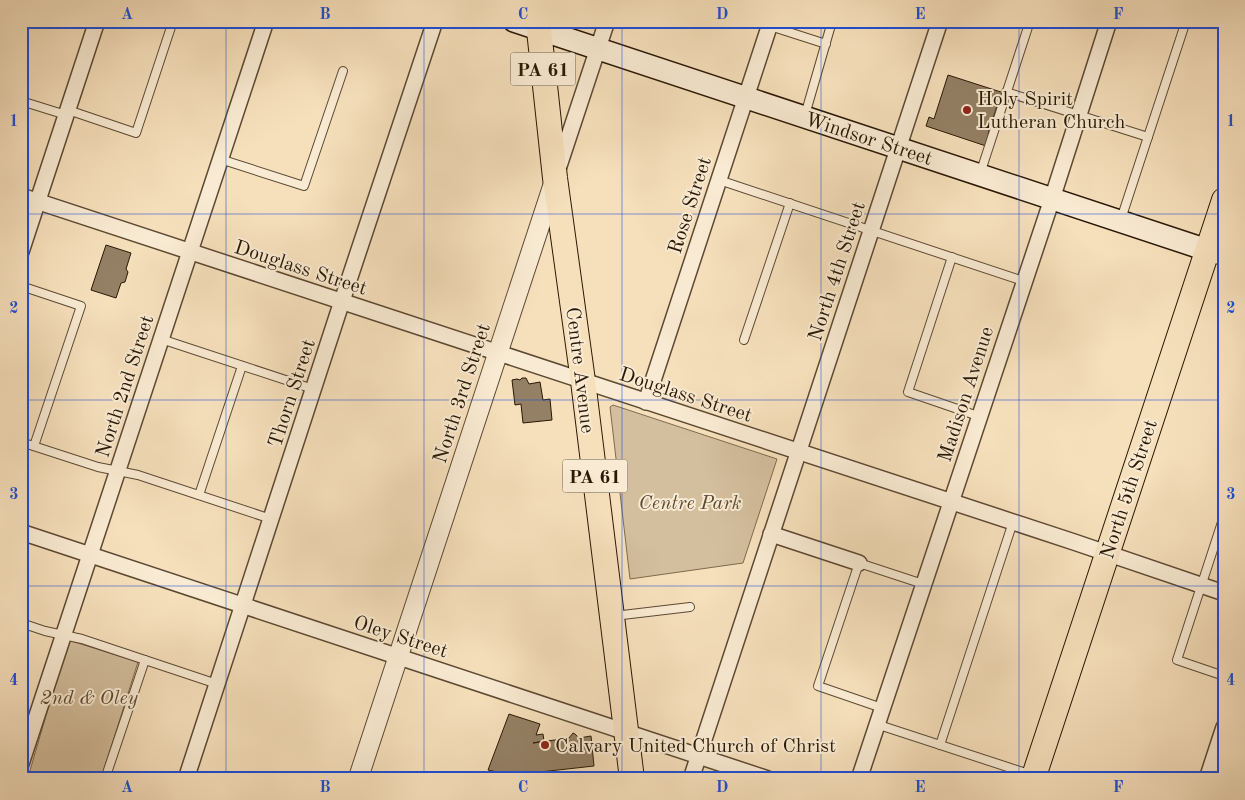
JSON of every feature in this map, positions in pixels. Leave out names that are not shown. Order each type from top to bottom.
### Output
[{"type":"main road","name":"Windsor Street","points":[[514,21],[538,25],[598,49],[1215,253]]},
{"type":"main road","name":"Centre Avenue","points":[[538,25],[555,178],[583,381],[632,779]]},
{"type":"main road","name":"North 5th Street","points":[[1033,777],[1107,554],[1215,253],[1224,200]]},
{"type":"street","points":[[21,252],[97,21]]},
{"type":"street","name":"North 2nd Street","points":[[21,764],[266,21]]},
{"type":"street","name":"Thorn Street","points":[[186,779],[435,21]]},
{"type":"street","name":"North 3rd Street","points":[[358,779],[607,21]]},
{"type":"street","name":"North 4th Street","points":[[691,779],[940,21]]},
{"type":"street","name":"Madison Avenue","points":[[859,779],[978,416],[1052,199],[1109,21]]},
{"type":"street","name":"Rose Street","points":[[646,402],[770,24]]},
{"type":"street","name":"Douglass Street","points":[[21,196],[1224,593]]},
{"type":"street","name":"Oley Street","points":[[21,532],[768,779]]},
{"type":"street","points":[[771,534],[858,563]]},
{"type":"street","points":[[1207,779],[1224,727]]},
{"type":"lane","points":[[21,101],[136,133],[172,21]]},
{"type":"lane","points":[[979,175],[1030,21]]},
{"type":"lane","points":[[1120,222],[1186,21]]},
{"type":"lane","points":[[770,24],[826,44]]},
{"type":"lane","points":[[804,117],[831,25]]},
{"type":"lane","points":[[220,159],[304,186],[343,71]]},
{"type":"lane","points":[[1006,92],[1148,137]]},
{"type":"lane","points":[[719,180],[1023,281]]},
{"type":"lane","points":[[744,340],[790,203]]},
{"type":"lane","points":[[952,257],[908,392],[978,416]]},
{"type":"lane","points":[[21,286],[82,306],[34,446]]},
{"type":"lane","points":[[161,339],[313,389]]},
{"type":"lane","points":[[199,495],[242,366]]},
{"type":"lane","points":[[21,442],[98,467],[138,475],[271,519]]},
{"type":"lane","points":[[1224,516],[1177,660],[1224,676]]},
{"type":"lane","points":[[940,745],[1013,522]]},
{"type":"lane","points":[[882,708],[818,686],[858,563],[923,584]]},
{"type":"lane","points":[[612,616],[690,607]]},
{"type":"lane","points":[[21,623],[82,640],[217,684]]},
{"type":"lane","points":[[105,779],[145,660]]},
{"type":"lane","points":[[876,724],[1033,777]]},
{"type":"green space","name":"Centre Park","points":[[613,405],[777,459],[743,563],[630,579],[610,407]]},
{"type":"green space","name":"2nd & Oley","points":[[68,640],[138,662],[101,779],[44,779],[29,774]]},
{"type":"building","name":"Holy Spirit Lutheran Church","points":[[948,75],[1004,93],[1000,103],[998,103],[986,146],[926,126],[929,117],[934,119]]},
{"type":"building","points":[[106,245],[131,253],[126,269],[128,272],[125,282],[121,283],[116,298],[91,290]]},
{"type":"building","points":[[526,378],[529,384],[540,382],[543,400],[550,399],[552,420],[523,423],[521,404],[515,405],[512,380],[520,380]]},
{"type":"building","name":"Calvary United Church of Christ","points":[[509,714],[540,724],[536,735],[543,734],[544,741],[533,743],[569,738],[573,733],[579,738],[591,736],[594,766],[531,773],[532,779],[509,779],[509,774],[500,776],[497,772],[488,770]]},
{"type":"place","name":"Holy Spirit Lutheran Church","points":[[967,110]]},
{"type":"place","name":"Calvary United Church of Christ","points":[[545,745]]}]
